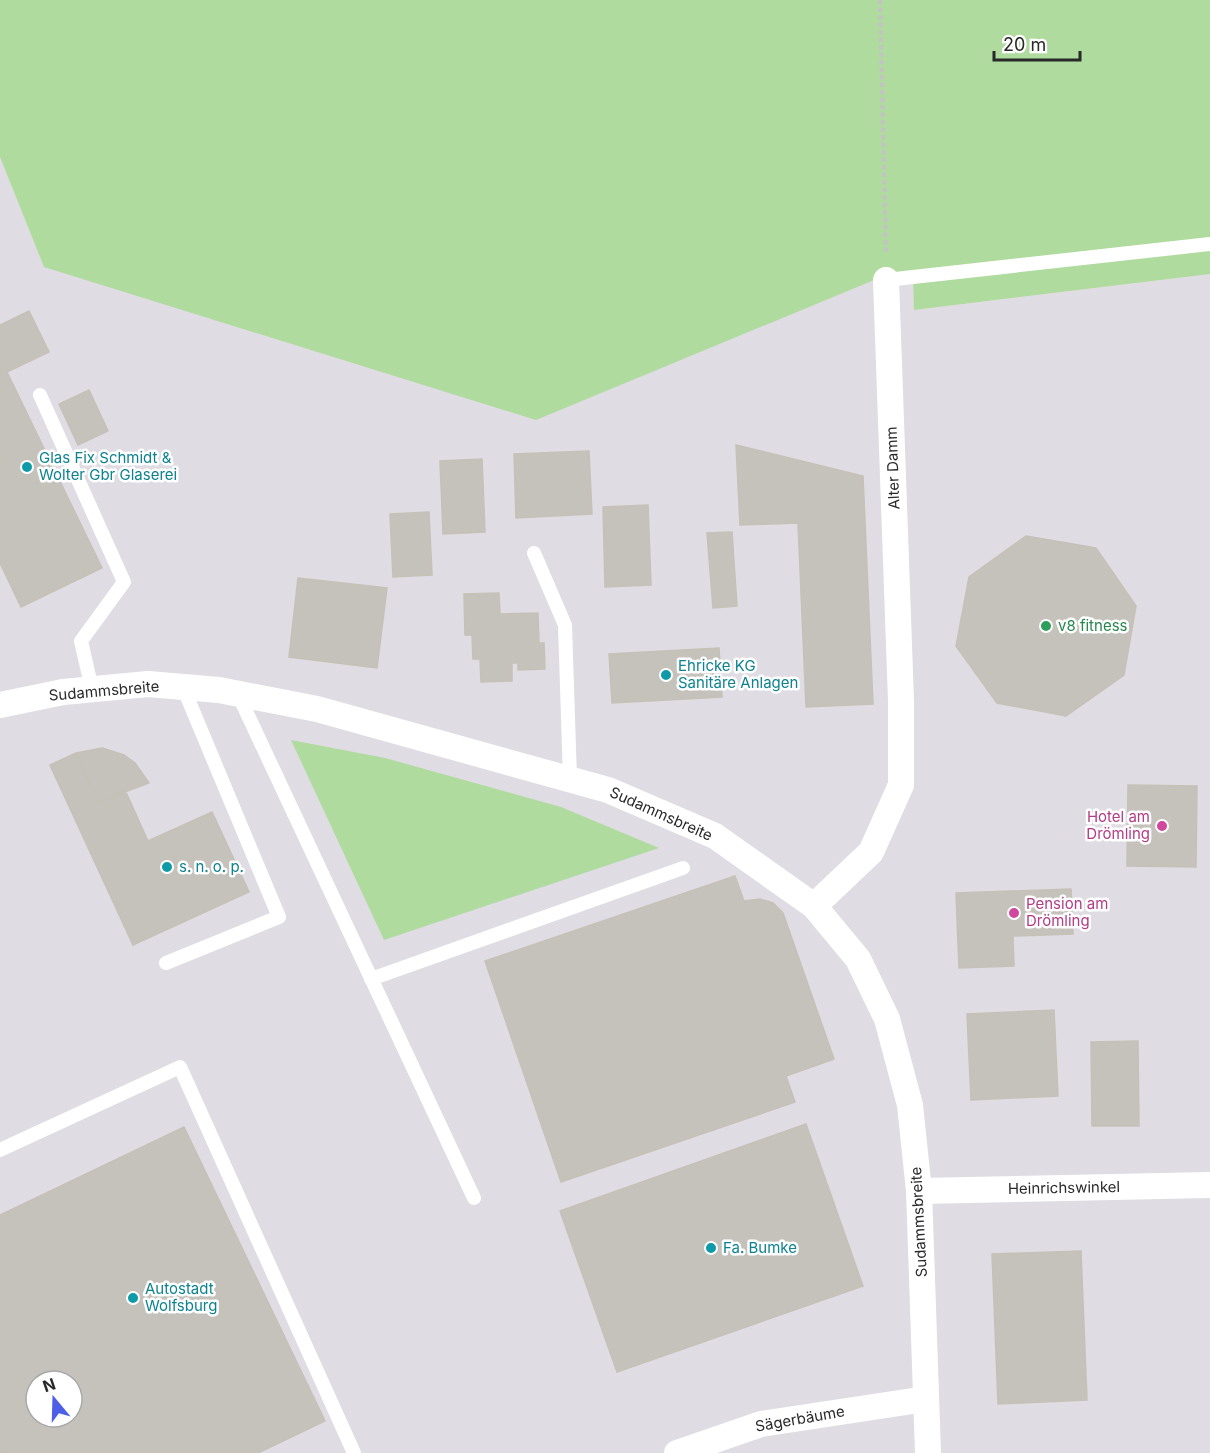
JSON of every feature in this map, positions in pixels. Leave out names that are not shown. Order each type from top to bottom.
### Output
[{"type":"street","name":"Alter Damm","points":[[814,906],[871,852],[901,785],[901,700],[886,280]]},
{"type":"street","name":"Sudammsbreite","points":[[0,705],[63,692],[148,684],[238,694],[317,709],[608,790],[715,836],[814,906],[858,959],[887,1019],[910,1105],[918,1191],[928,1453]]},
{"type":"street","name":"Heinrichswinkel","points":[[918,1191],[1210,1185]]},
{"type":"street","name":"Sägerbäume","points":[[677,1453],[761,1424],[927,1399]]},
{"type":"lane","points":[[886,280],[1210,244]]},
{"type":"lane","points":[[40,395],[124,582],[81,641],[92,689]]},
{"type":"lane","points":[[534,553],[565,625],[570,779]]},
{"type":"lane","points":[[166,963],[279,916],[183,687]]},
{"type":"lane","points":[[238,694],[474,1198]]},
{"type":"lane","points":[[371,978],[683,868]]},
{"type":"lane","points":[[0,1150],[180,1067],[353,1453]]},
{"type":"path","points":[[880,0],[886,280]]},
{"type":"shaded area","points":[[0,157],[44,267],[879,278],[913,274],[915,310],[1210,274],[1210,1453],[0,1453]]},
{"type":"green space","points":[[0,0],[1210,0],[1210,274],[914,310],[913,274],[879,278],[536,420],[44,267],[0,157]]},
{"type":"green space","points":[[291,740],[385,758],[561,807],[659,848],[384,940]]},
{"type":"building","name":"Glas Fix Schmidt & Wolter Gbr Glaserei","points":[[29,311],[49,352],[7,372],[102,568],[21,607],[0,563],[0,325]]},
{"type":"building","points":[[89,390],[108,431],[78,445],[59,404]]},
{"type":"building","points":[[736,445],[863,476],[873,704],[806,707],[798,523],[740,525]]},
{"type":"building","points":[[589,451],[592,514],[516,518],[514,454]]},
{"type":"building","points":[[482,459],[485,532],[443,534],[440,461]]},
{"type":"building","points":[[648,505],[651,585],[605,587],[603,507]]},
{"type":"building","points":[[429,512],[432,575],[393,577],[390,514]]},
{"type":"building","points":[[732,532],[737,606],[713,608],[707,533]]},
{"type":"building","name":"v8 fitness","points":[[1026,536],[1096,548],[1136,606],[1124,675],[1066,716],[997,703],[956,646],[969,577]]},
{"type":"building","points":[[298,578],[387,588],[377,668],[289,657]]},
{"type":"building","points":[[499,593],[500,614],[538,613],[539,643],[544,643],[545,669],[518,670],[518,663],[512,663],[512,681],[481,682],[480,659],[473,659],[472,635],[465,635],[464,594]]},
{"type":"building","name":"Ehricke KG Sanitäre Anlagen","points":[[719,648],[722,697],[612,703],[609,654]]},
{"type":"building","points":[[102,748],[124,755],[135,763],[149,783],[98,802],[76,753]]},
{"type":"building","name":"s. n. o. p.","points":[[76,753],[98,802],[125,790],[148,841],[212,812],[249,892],[133,945],[50,765]]},
{"type":"building","name":"Hotel am Drömling","points":[[1128,785],[1197,786],[1196,867],[1127,866]]},
{"type":"building","points":[[735,876],[744,901],[760,899],[773,903],[783,913],[834,1059],[786,1076],[795,1102],[561,1182],[485,961]]},
{"type":"building","name":"Pension am Drömling","points":[[1071,889],[1073,934],[1013,936],[1014,966],[959,968],[956,893]]},
{"type":"building","points":[[1054,1010],[1058,1096],[971,1100],[967,1014]]},
{"type":"building","points":[[1138,1041],[1139,1126],[1092,1126],[1091,1042]]},
{"type":"building","name":"Fa. Bumke","points":[[806,1124],[863,1286],[617,1372],[560,1211]]},
{"type":"building","name":"Autostadt Wolfsburg","points":[[184,1127],[325,1421],[258,1453],[0,1453],[0,1215]]},
{"type":"building","points":[[1081,1251],[1087,1400],[998,1404],[992,1254]]},
{"type":"place","name":"Glas Fix Schmidt & Wolter Gbr Glaserei","points":[[27,467]]},
{"type":"place","name":"v8 fitness","points":[[1046,626]]},
{"type":"place","name":"Ehricke KG Sanitäre Anlagen","points":[[666,675]]},
{"type":"place","name":"Hotel am Drömling","points":[[1162,826]]},
{"type":"place","name":"s. n. o. p.","points":[[167,867]]},
{"type":"place","name":"Pension am Drömling","points":[[1014,913]]},
{"type":"place","name":"Fa. Bumke","points":[[711,1248]]},
{"type":"place","name":"Autostadt Wolfsburg","points":[[133,1298]]}]
